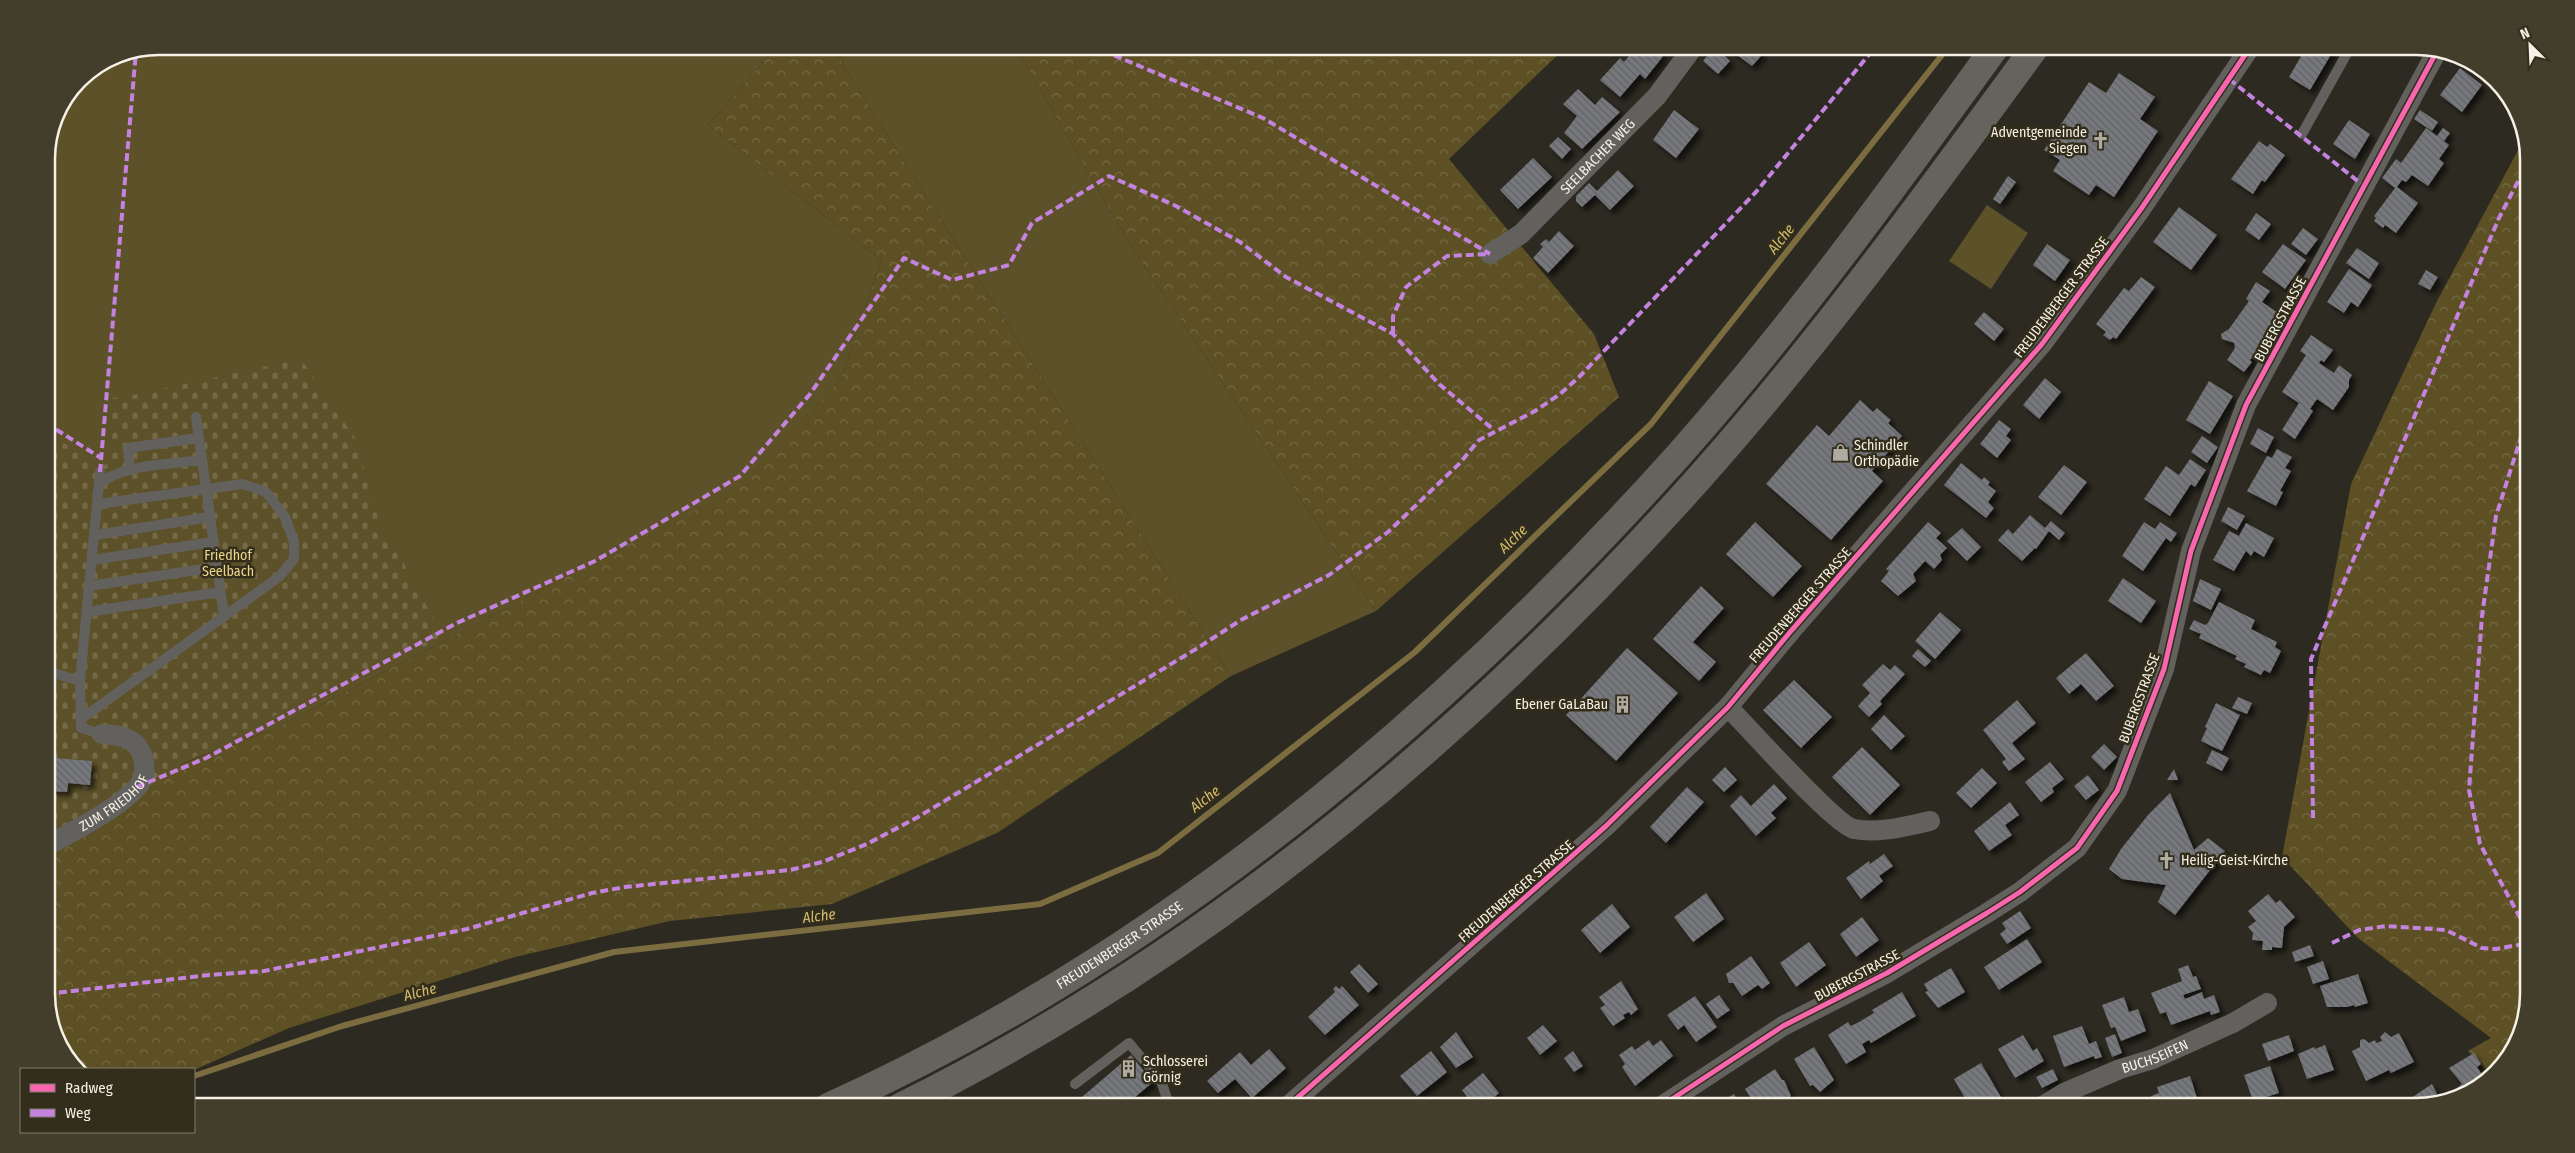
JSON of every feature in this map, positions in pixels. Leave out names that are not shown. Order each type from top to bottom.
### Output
[{"type":"main road","name":"FREUDENBERGER STRASSE","points":[[847,1098],[918,1064],[989,1026],[1061,984],[1148,928],[1311,808],[1406,728],[1502,639],[1593,548],[1677,456],[1779,336],[1892,190],[1990,55]]},
{"type":"main road","points":[[917,1098],[1078,1008],[1167,951],[1251,892],[1334,829],[1426,750],[1527,658],[1617,567],[1703,474],[1916,210],[2029,55]]},
{"type":"street","name":"SEELBACHER WEG","points":[[1490,254],[1520,234],[1650,103],[1687,55]]},
{"type":"street","name":"FREUDENBERGER STRASSE","points":[[1297,1098],[1606,826],[1728,707],[1791,631],[2042,344],[2141,209],[2245,55]]},
{"type":"street","name":"BUBERGSTRASSE","points":[[1674,1098],[1783,1026],[1887,973],[1987,913],[2020,892],[2077,848],[2117,791],[2164,668],[2190,551],[2246,406],[2433,57]]},
{"type":"street","points":[[1728,707],[1830,812],[1852,829],[1902,827],[1930,821]]},
{"type":"street","name":"ZUM FRIEDHOF","points":[[55,841],[120,803],[137,787],[144,775],[144,758],[139,747],[131,739],[120,735],[102,734]]},
{"type":"street","name":"BUCHSEIFEN","points":[[2056,1098],[2120,1069],[2153,1059],[2233,1023],[2267,1003]]},
{"type":"lane","points":[[2302,134],[2346,55]]},
{"type":"lane","points":[[196,417],[224,616]]},
{"type":"lane","points":[[130,470],[128,448],[198,438]]},
{"type":"lane","points":[[99,485],[106,478],[130,470],[202,460]]},
{"type":"lane","points":[[100,472],[80,681],[81,728],[102,734]]},
{"type":"lane","points":[[81,719],[279,577],[294,559],[294,542],[285,517],[266,492],[244,484],[206,487],[98,504]]},
{"type":"lane","points":[[95,535],[210,517]]},
{"type":"lane","points":[[92,560],[214,542]]},
{"type":"lane","points":[[89,586],[217,567]]},
{"type":"lane","points":[[87,612],[220,592]]},
{"type":"lane","points":[[55,674],[80,681]]},
{"type":"lane","points":[[1075,1084],[1129,1042],[1161,1082],[1167,1098]]},
{"type":"green space","points":[[159,55],[769,55],[708,125],[881,260],[841,379],[736,489],[274,729],[55,811],[55,152],[61,126],[73,101],[96,77],[113,66],[139,57]]},
{"type":"green space","points":[[769,55],[837,55],[1231,676],[997,833],[832,904],[670,921],[515,957],[289,1028],[195,1070],[195,1068],[87,1068],[73,1052],[66,1040],[57,1014],[55,1001],[55,815],[95,819],[158,773],[274,729],[735,489],[841,379],[881,260],[708,125]]},
{"type":"green space","points":[[837,55],[1020,55],[1129,243],[1376,611],[1231,676]]},
{"type":"green space","points":[[1020,55],[1358,55],[1362,60],[1368,55],[1558,55],[1449,159],[1594,334],[1619,397],[1376,611],[1129,243]]},
{"type":"green space","points":[[1357,55],[1368,55],[1362,61]]},
{"type":"green space","points":[[2519,148],[2520,994],[2518,1014],[2512,1034],[2506,1046],[2486,1070],[2468,1051],[2491,1038],[2358,938],[2282,857],[2351,484],[2436,303]]},
{"type":"green space","points":[[1987,205],[2028,233],[1991,289],[1949,261]]},
{"type":"green space","name":"Friedhof Seelbach","points":[[301,359],[355,438],[382,531],[391,540],[444,638],[342,683],[242,732],[144,784],[55,835],[55,439],[106,465],[112,398]]},
{"type":"building","points":[[1630,55],[1664,55],[1645,79],[1640,74],[1620,97],[1600,80],[1620,58],[1624,62]]},
{"type":"building","points":[[1708,55],[1724,55],[1730,61],[1718,74],[1703,61]]},
{"type":"building","points":[[1737,55],[1762,55],[1752,66]]},
{"type":"building","points":[[2302,55],[2331,55],[2310,90],[2289,77]]},
{"type":"building","points":[[2460,68],[2482,85],[2462,112],[2440,95]]},
{"type":"building","name":"Adventgemeinde Siegen","points":[[2119,73],[2155,97],[2140,119],[2158,131],[2114,197],[2096,185],[2089,195],[2053,171],[2060,160],[2044,150],[2089,82],[2106,93]]},
{"type":"building","points":[[1578,89],[1595,105],[1602,97],[1620,112],[1582,149],[1564,133],[1577,116],[1563,104]]},
{"type":"building","points":[[1674,110],[1699,129],[1676,158],[1653,140]]},
{"type":"building","points":[[2420,110],[2438,122],[2432,131],[2414,119]]},
{"type":"building","points":[[2349,120],[2370,134],[2355,159],[2333,144]]},
{"type":"building","points":[[2426,128],[2437,136],[2443,128],[2450,133],[2444,141],[2449,145],[2439,159],[2444,163],[2428,186],[2412,175],[2406,182],[2402,180],[2397,187],[2418,203],[2396,233],[2385,225],[2383,228],[2374,221],[2376,218],[2374,216],[2395,188],[2382,178],[2396,159],[2401,163]]},
{"type":"building","points":[[1558,137],[1571,149],[1562,159],[1549,146]]},
{"type":"building","points":[[2259,141],[2267,147],[2270,144],[2285,155],[2265,182],[2262,180],[2253,194],[2231,179]]},
{"type":"building","points":[[1533,158],[1552,177],[1518,209],[1500,190]]},
{"type":"building","points":[[1618,170],[1634,186],[1610,210],[1595,195],[1582,207],[1576,201],[1576,196],[1589,183],[1597,191]]},
{"type":"building","points":[[2008,176],[2016,182],[2000,204],[1993,199]]},
{"type":"building","points":[[2179,207],[2217,235],[2191,270],[2153,242]]},
{"type":"building","points":[[2256,213],[2271,224],[2259,240],[2245,230]]},
{"type":"building","points":[[2303,228],[2318,239],[2306,255],[2291,244]]},
{"type":"building","points":[[1559,231],[1574,246],[1548,273],[1533,258],[1543,247],[1540,244],[1546,239],[1549,242]]},
{"type":"building","points":[[2047,244],[2070,260],[2055,281],[2033,265]]},
{"type":"building","points":[[2283,244],[2306,260],[2285,289],[2262,272]]},
{"type":"building","points":[[2357,248],[2379,263],[2369,279],[2346,263]]},
{"type":"building","points":[[2349,269],[2372,285],[2358,307],[2351,302],[2344,313],[2327,302]]},
{"type":"building","points":[[2426,270],[2438,277],[2430,290],[2418,284]]},
{"type":"building","points":[[2141,277],[2155,287],[2116,339],[2113,337],[2110,340],[2103,335],[2106,332],[2096,324],[2124,288],[2129,291]]},
{"type":"building","points":[[2256,282],[2270,291],[2262,302],[2281,315],[2271,328],[2274,331],[2250,360],[2252,362],[2244,372],[2227,360],[2235,348],[2234,343],[2222,339],[2221,334],[2229,329],[2249,301],[2246,299]]},
{"type":"building","points":[[1984,312],[2004,329],[1994,341],[1974,324]]},
{"type":"building","points":[[2311,335],[2333,350],[2324,362],[2321,360],[2319,363],[2334,373],[2339,365],[2352,375],[2349,380],[2349,387],[2333,410],[2317,399],[2310,409],[2313,411],[2295,439],[2282,430],[2299,403],[2282,392],[2306,355],[2300,351]]},
{"type":"building","points":[[2045,378],[2061,392],[2039,419],[2023,405]]},
{"type":"building","points":[[2209,381],[2233,396],[2210,434],[2186,420]]},
{"type":"building","name":"Schindler Orthopädie","points":[[1860,400],[1873,412],[1877,408],[1891,420],[1888,423],[1902,436],[1872,471],[1883,481],[1831,540],[1766,484],[1817,425],[1829,436]]},
{"type":"building","points":[[1999,420],[2011,429],[2006,436],[2011,440],[1997,458],[1980,444]]},
{"type":"building","points":[[2258,428],[2274,437],[2266,453],[2250,444]]},
{"type":"building","points":[[2202,436],[2218,447],[2207,463],[2191,452]]},
{"type":"building","points":[[2277,449],[2292,457],[2285,468],[2291,471],[2280,491],[2283,492],[2276,506],[2247,491],[2267,456],[2272,458]]},
{"type":"building","points":[[2190,459],[2206,470],[2195,487],[2191,484],[2170,516],[2144,499],[2166,466],[2179,475]]},
{"type":"building","points":[[1961,463],[1982,480],[1984,477],[1990,482],[1988,485],[1996,491],[1988,502],[1994,508],[1986,518],[1944,485]]},
{"type":"building","points":[[2064,465],[2087,482],[2061,515],[2038,497]]},
{"type":"building","points":[[2228,507],[2245,516],[2237,530],[2221,521]]},
{"type":"building","points":[[2030,515],[2045,528],[2051,521],[2065,533],[2059,540],[2049,531],[2036,549],[2022,561],[1998,540],[2008,529],[2013,534]]},
{"type":"building","points":[[1755,522],[1802,566],[1773,597],[1726,554]]},
{"type":"building","points":[[1928,522],[1941,533],[1936,538],[1947,548],[1940,555],[1942,560],[1934,569],[1925,561],[1913,574],[1916,581],[1898,596],[1881,581],[1889,571],[1886,569]]},
{"type":"building","points":[[2144,522],[2155,529],[2160,522],[2177,533],[2171,542],[2166,538],[2143,571],[2122,556]]},
{"type":"building","points":[[2246,523],[2274,538],[2264,557],[2254,551],[2251,556],[2246,551],[2234,571],[2213,560],[2229,531],[2239,536]]},
{"type":"building","points":[[1962,528],[1981,547],[1967,561],[1947,541]]},
{"type":"building","points":[[2123,578],[2156,601],[2141,623],[2108,601]]},
{"type":"building","points":[[2200,579],[2221,589],[2211,610],[2193,601]]},
{"type":"building","points":[[1701,586],[1724,608],[1693,642],[1716,662],[1699,681],[1653,639]]},
{"type":"building","points":[[2219,602],[2255,620],[2251,629],[2277,642],[2275,647],[2281,651],[2270,673],[2264,670],[2261,675],[2244,667],[2246,664],[2235,659],[2237,656],[2199,638],[2201,634],[2189,629],[2194,620],[2205,625],[2208,623]]},
{"type":"building","points":[[1940,612],[1961,630],[1935,659],[1915,641]]},
{"type":"building","name":"Ebener GaLaBau","points":[[1627,648],[1678,693],[1616,761],[1566,715]]},
{"type":"building","points":[[1918,649],[1931,661],[1925,667],[1912,656]]},
{"type":"building","points":[[2086,653],[2114,686],[2096,701],[2081,684],[2069,694],[2056,678]]},
{"type":"building","points":[[1883,664],[1890,670],[1895,665],[1905,674],[1880,701],[1882,704],[1869,717],[1858,706],[1870,693],[1862,685]]},
{"type":"building","points":[[1794,680],[1832,717],[1801,748],[1763,710]]},
{"type":"building","points":[[2238,697],[2252,703],[2247,714],[2232,708]]},
{"type":"building","points":[[2017,700],[2036,723],[2012,743],[2025,759],[2009,771],[2002,762],[2006,759],[1983,730]]},
{"type":"building","points":[[2216,703],[2240,715],[2222,751],[2201,741]]},
{"type":"building","points":[[1884,715],[1905,736],[1891,750],[1871,729]]},
{"type":"building","points":[[2104,744],[2117,757],[2104,770],[2091,757]]},
{"type":"building","points":[[1862,747],[1900,785],[1870,815],[1832,777]]},
{"type":"building","points":[[2212,750],[2229,758],[2222,771],[2206,763]]},
{"type":"building","points":[[55,758],[92,761],[90,785],[68,783],[67,792],[55,791]]},
{"type":"building","points":[[2050,762],[2064,779],[2052,788],[2054,792],[2041,802],[2025,782]]},
{"type":"building","points":[[1725,767],[1737,780],[1724,792],[1712,780]]},
{"type":"building","points":[[1982,768],[1997,783],[1971,808],[1956,793]]},
{"type":"building","points":[[2174,769],[2178,780],[2167,780]]},
{"type":"building","points":[[2088,775],[2099,790],[2086,800],[2074,786]]},
{"type":"building","points":[[1774,784],[1787,798],[1771,813],[1776,818],[1756,836],[1730,806],[1741,795],[1751,806]]},
{"type":"building","points":[[1687,787],[1704,802],[1666,843],[1650,827]]},
{"type":"building","name":"Heilig-Geist-Kirche","points":[[2170,793],[2194,850],[2208,838],[2225,851],[2175,915],[2158,902],[2166,885],[2122,879],[2109,869],[2121,849],[2148,815]]},
{"type":"building","points":[[2010,802],[2019,815],[2005,825],[2012,835],[1989,851],[1974,831]]},
{"type":"building","points":[[1884,854],[1893,866],[1879,876],[1883,881],[1861,899],[1846,878],[1869,861],[1870,864]]},
{"type":"building","points":[[1706,893],[1724,919],[1693,942],[1674,917]]},
{"type":"building","points":[[2268,894],[2276,903],[2280,900],[2295,917],[2284,927],[2282,948],[2272,947],[2272,950],[2262,950],[2263,941],[2252,940],[2253,933],[2248,927],[2256,921],[2248,911]]},
{"type":"building","points":[[1612,904],[1630,927],[1600,953],[1581,930]]},
{"type":"building","points":[[2020,911],[2031,928],[2007,944],[2000,934],[2006,929],[2002,923]]},
{"type":"building","points":[[1862,917],[1879,940],[1856,957],[1840,934]]},
{"type":"building","points":[[2027,939],[2042,962],[1999,990],[1984,967]]},
{"type":"building","points":[[1809,942],[1826,965],[1796,987],[1780,963]]},
{"type":"building","points":[[2310,945],[2314,956],[2295,962],[2292,952]]},
{"type":"building","points":[[1751,956],[1770,983],[1762,989],[1758,985],[1742,996],[1733,983],[1729,983],[1726,974]]},
{"type":"building","points":[[2323,961],[2329,979],[2313,984],[2307,967]]},
{"type":"building","points":[[1359,964],[1378,984],[1368,993],[1350,972]]},
{"type":"building","points":[[2188,965],[2193,977],[2196,976],[2201,989],[2183,995],[2185,999],[2202,992],[2204,999],[2214,995],[2220,1012],[2211,1015],[2210,1011],[2171,1025],[2166,1012],[2160,1014],[2151,993],[2182,981],[2178,969]]},
{"type":"building","points":[[1951,968],[1965,992],[1938,1008],[1925,992],[1928,991],[1924,984]]},
{"type":"building","points":[[2358,974],[2368,1003],[2355,1007],[2354,1005],[2327,1007],[2320,986]]},
{"type":"building","points":[[1621,981],[1638,1009],[1631,1015],[1629,1012],[1623,1015],[1625,1018],[1613,1026],[1600,1008],[1605,1005],[1599,997]]},
{"type":"building","points":[[1336,986],[1339,989],[1342,986],[1359,1005],[1325,1035],[1308,1017],[1335,992],[1333,989]]},
{"type":"building","points":[[1902,992],[1916,1016],[1871,1043],[1869,1040],[1862,1044],[1866,1052],[1846,1064],[1828,1035],[1848,1022],[1851,1026],[1859,1022],[1874,1013],[1872,1010]]},
{"type":"building","points":[[1719,995],[1730,1010],[1717,1019],[1706,1004]]},
{"type":"building","points":[[1695,996],[1717,1027],[1696,1042],[1684,1025],[1678,1030],[1667,1015]]},
{"type":"building","points":[[2124,997],[2129,1012],[2138,1009],[2146,1031],[2121,1041],[2115,1027],[2111,1028],[2102,1005]]},
{"type":"building","points":[[1543,1025],[1557,1041],[1540,1055],[1527,1038]]},
{"type":"building","points":[[2082,1026],[2089,1044],[2096,1041],[2102,1057],[2095,1059],[2094,1056],[2064,1067],[2053,1036]]},
{"type":"building","points":[[1456,1032],[1473,1057],[1456,1068],[1440,1047]]},
{"type":"building","points":[[2385,1032],[2391,1037],[2399,1033],[2414,1062],[2391,1073],[2389,1070],[2366,1081],[2352,1051],[2360,1047],[2360,1040],[2364,1039],[2369,1043],[2375,1040],[2376,1043],[2382,1041],[2380,1037]]},
{"type":"building","points":[[2115,1034],[2122,1053],[2112,1057],[2105,1038]]},
{"type":"building","points":[[2023,1035],[2033,1051],[2037,1048],[2044,1061],[2015,1078],[1998,1049]]},
{"type":"building","points":[[2289,1035],[2294,1051],[2268,1061],[2262,1044]]},
{"type":"building","points":[[1649,1040],[1653,1046],[1661,1040],[1673,1056],[1635,1086],[1622,1067],[1625,1064],[1619,1055],[1632,1046],[1635,1050]]},
{"type":"building","points":[[2325,1045],[2334,1070],[2307,1079],[2298,1054],[2314,1047],[2315,1049]]},
{"type":"building","points":[[1814,1047],[1834,1080],[1820,1092],[1813,1085],[1810,1086],[1794,1059]]},
{"type":"building","points":[[1269,1049],[1286,1068],[1252,1098],[1235,1079],[1218,1093],[1207,1081],[1240,1052],[1251,1065]]},
{"type":"building","points":[[1431,1051],[1447,1072],[1417,1096],[1400,1076]]},
{"type":"building","points":[[1573,1051],[1583,1066],[1574,1072],[1564,1058]]},
{"type":"building","points":[[2474,1053],[2481,1064],[2477,1067],[2482,1074],[2457,1089],[2462,1084],[2449,1068]]},
{"type":"building","name":"Schlosserei Görnig","points":[[1131,1055],[1153,1082],[1134,1098],[1082,1097]]},
{"type":"building","points":[[1981,1063],[2001,1098],[1965,1098],[1954,1079]]},
{"type":"building","points":[[2270,1066],[2279,1093],[2263,1098],[2252,1098],[2244,1075]]},
{"type":"building","points":[[1775,1069],[1782,1080],[1784,1080],[1791,1096],[1788,1098],[1751,1098],[1745,1089]]},
{"type":"building","points":[[2053,1069],[2058,1080],[2042,1088],[2036,1077]]},
{"type":"building","points":[[1483,1073],[1499,1093],[1493,1098],[1468,1098],[1462,1090]]},
{"type":"building","points":[[2190,1076],[2197,1098],[2152,1098],[2151,1096],[2159,1093],[2157,1087]]},
{"type":"building","points":[[2432,1084],[2437,1094],[2429,1097],[2411,1098]]},
{"type":"building","points":[[1734,1094],[1736,1098],[1727,1098]]},
{"type":"waterway","name":"Alche","points":[[195,1076],[342,1026],[614,952],[1040,904],[1158,853],[1415,652],[1651,424],[1942,55]]},
{"type":"marked path","points":[[1113,55],[1263,118],[1490,254]]},
{"type":"marked path","points":[[55,993],[209,975],[264,971],[467,929],[592,893],[625,887],[790,870],[822,862],[867,844],[918,817],[1241,620],[1329,575],[1388,532],[1460,463],[1479,440],[1535,411],[1560,394],[1579,377],[1756,192],[1869,55]]},
{"type":"marked path","points":[[100,472],[135,58]]},
{"type":"marked path","points":[[2229,79],[2364,186]]},
{"type":"marked path","points":[[137,787],[206,758],[457,623],[595,561],[740,476],[810,394],[904,258],[952,280],[1009,265],[1032,223],[1109,176],[1176,206],[1240,242],[1286,277],[1393,334],[1439,384],[1494,430]]},
{"type":"marked path","points":[[2313,818],[2311,659],[2499,218],[2520,177]]},
{"type":"marked path","points":[[1393,334],[1393,316],[1406,287],[1447,256],[1490,254]]},
{"type":"marked path","points":[[55,429],[101,458]]},
{"type":"marked path","points":[[2520,440],[2496,516],[2482,616],[2469,790],[2480,844],[2520,917]]},
{"type":"marked path","points":[[2332,943],[2359,930],[2386,926],[2446,930],[2482,948],[2496,949],[2520,945]]},
{"type":"cycle path","points":[[1297,1098],[1606,826],[1728,707],[1791,631],[2042,344],[2141,209],[2245,55]]},
{"type":"cycle path","points":[[1674,1098],[1783,1026],[1887,973],[1987,913],[2020,892],[2077,848],[2117,791],[2164,669],[2191,551],[2246,405],[2434,57]]},
{"type":"place","name":"Adventgemeinde Siegen","points":[[2101,140]]},
{"type":"place","name":"Schindler Orthopädie","points":[[1840,453]]},
{"type":"place","name":"Ebener GaLaBau","points":[[1622,704]]},
{"type":"place","name":"Heilig-Geist-Kirche","points":[[2167,860]]},
{"type":"place","name":"Schlosserei Görnig","points":[[1129,1069]]}]
